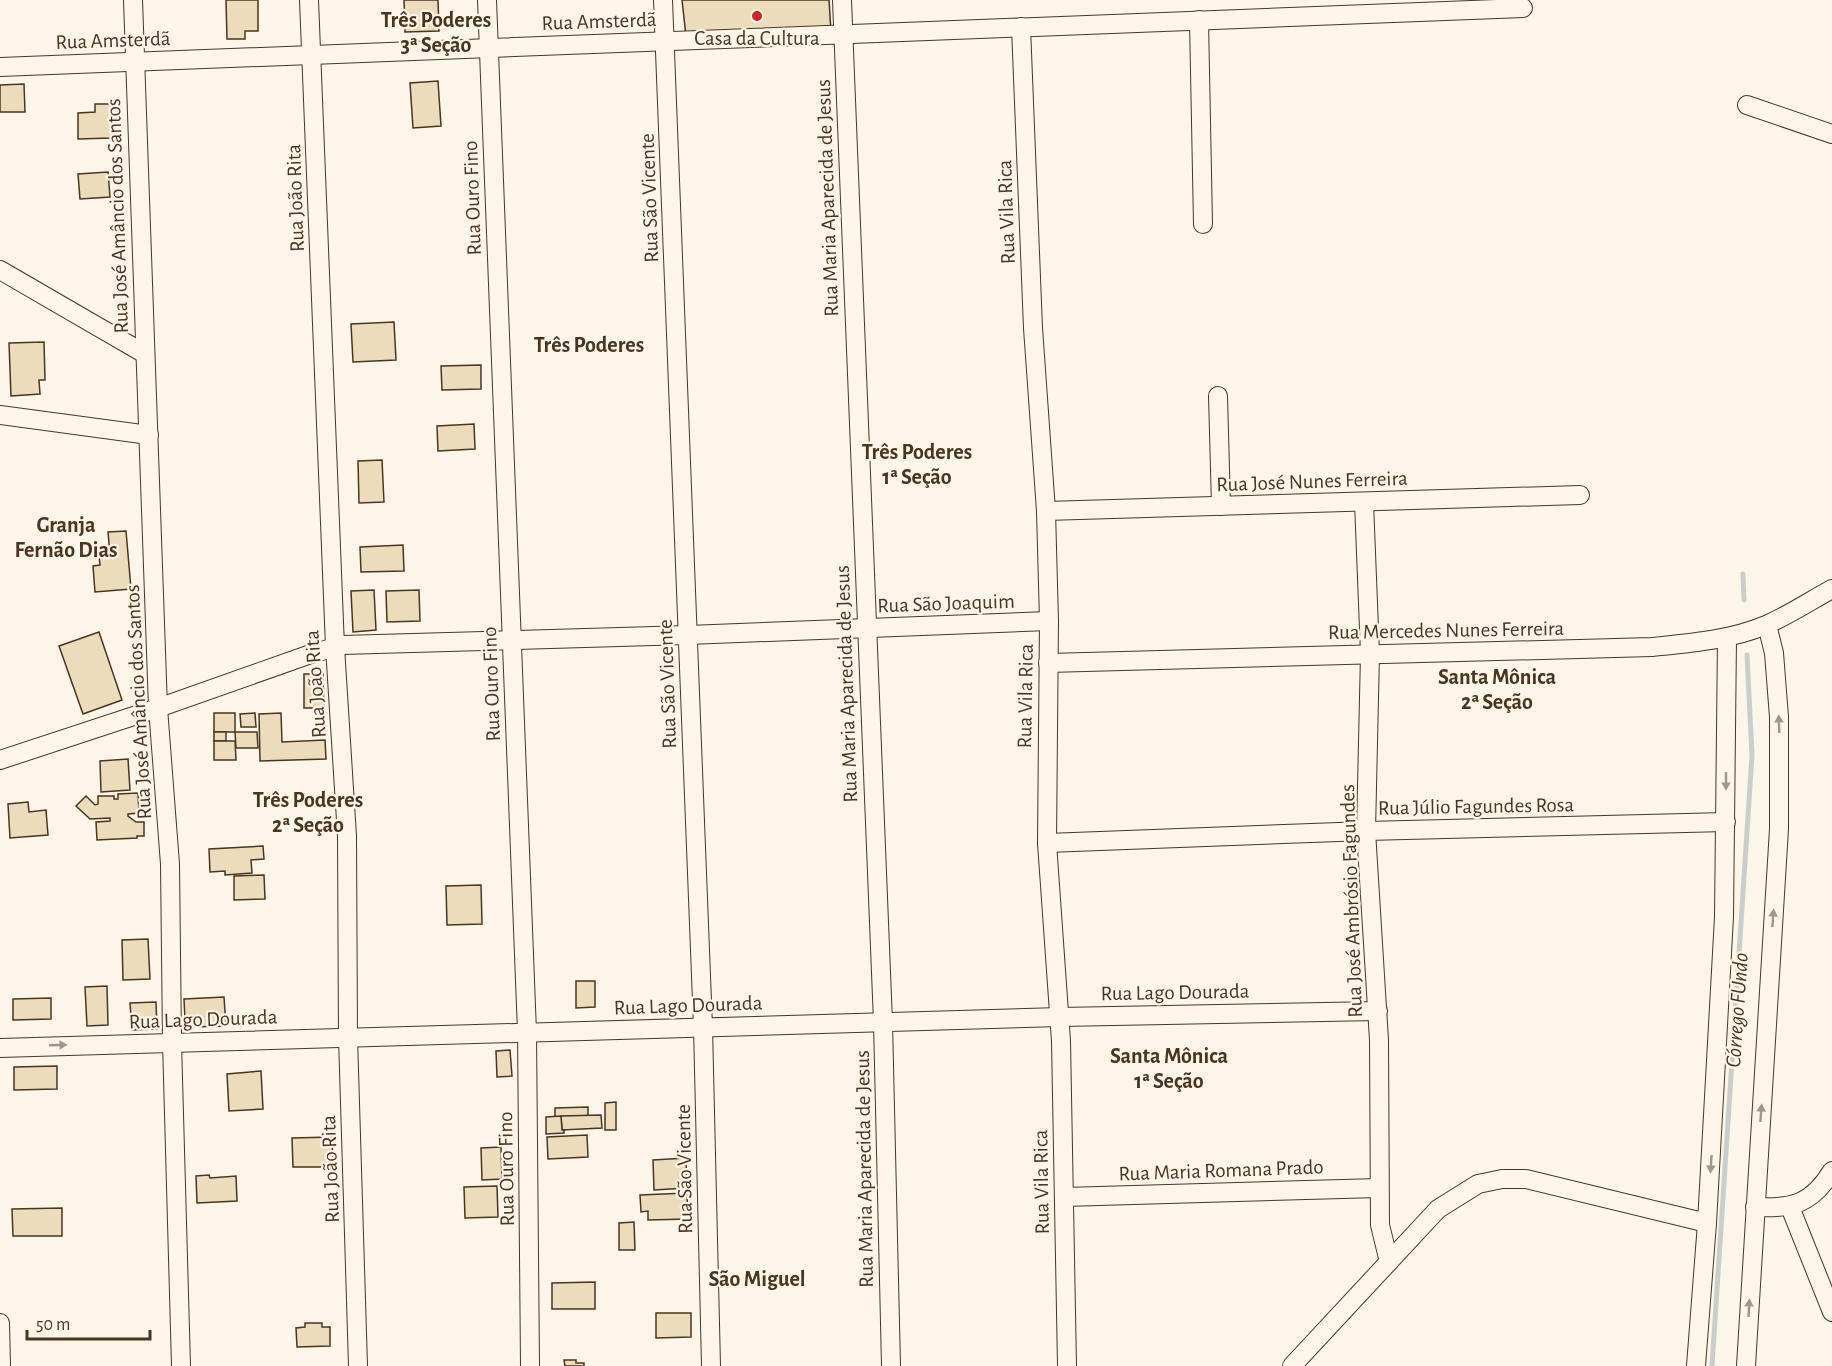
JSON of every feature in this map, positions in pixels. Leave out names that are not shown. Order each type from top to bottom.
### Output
[{"type":"street","name":"Rua José Amâncio dos Santos","points":[[133,0],[158,708],[170,864],[172,1042],[181,1366]]},
{"type":"street","name":"Rua João Rita","points":[[309,0],[335,647],[347,836],[348,1037],[358,1366]]},
{"type":"street","name":"Rua Ouro Fino","points":[[487,0],[527,1032],[530,1366]]},
{"type":"street","name":"Rua São Vicente","points":[[663,0],[703,1027],[711,1366]]},
{"type":"street","name":"Rua Maria Aparecida de Jesus","points":[[842,0],[883,1022],[891,1366]]},
{"type":"street","name":"Rua Amsterdã","points":[[0,67],[1523,8]]},
{"type":"street","points":[[1199,20],[1203,224]]},
{"type":"street","name":"Rua Vila Rica","points":[[1021,27],[1033,328],[1046,511],[1049,621],[1047,843],[1060,1017],[1067,1366]]},
{"type":"street","points":[[1747,105],[1832,134]]},
{"type":"street","points":[[0,270],[145,354]]},
{"type":"street","points":[[1218,396],[1221,506]]},
{"type":"street","points":[[0,416],[149,435]]},
{"type":"street","name":"Rua José Nunes Ferreira","points":[[1046,511],[1580,495]]},
{"type":"street","name":"Rua José Ambrósio Fagundes","points":[[1364,502],[1370,654],[1366,831],[1378,1011],[1380,1225],[1389,1262]]},
{"type":"street","name":"Rua Mercedes Nunes Ferreira","points":[[1048,663],[1652,647],[1749,631],[1832,589]]},
{"type":"street","name":"Rua São Joaquim","points":[[0,760],[335,647],[1049,621]]},
{"type":"street","points":[[1696,1366],[1707,1223],[1721,977],[1726,822],[1749,631]]},
{"type":"street","points":[[1746,1366],[1779,808],[1779,727],[1774,653],[1749,631]]},
{"type":"street","name":"Rua Júlio Fagundes Rosa","points":[[1047,843],[1366,831],[1726,822]]},
{"type":"street","name":"Rua Lago Dourada","points":[[0,1047],[1060,1017],[1378,1011]]},
{"type":"street","points":[[1755,1207],[1781,1209],[1790,1207],[1815,1193],[1832,1171]]},
{"type":"street","points":[[1292,1366],[1438,1209],[1478,1184],[1502,1179],[1526,1179],[1707,1223]]},
{"type":"street","name":"Rua Maria Romana Prado","points":[[1064,1197],[1379,1188]]},
{"type":"street","points":[[1790,1207],[1832,1312]]},
{"type":"street","points":[[0,1323],[1,1366]]},
{"type":"building","points":[[226,0],[258,0],[258,31],[245,31],[245,39],[227,39]]},
{"type":"building","points":[[404,0],[438,0],[439,31],[405,32]]},
{"type":"building","name":"Casa da Cultura","points":[[682,0],[829,0],[831,32],[686,36]]},
{"type":"building","points":[[438,81],[441,126],[413,128],[410,83]]},
{"type":"building","points":[[24,84],[25,112],[0,112],[0,85]]},
{"type":"building","points":[[95,104],[111,104],[111,114],[116,114],[116,131],[112,131],[112,138],[78,139],[78,113],[95,112]]},
{"type":"building","points":[[108,172],[110,197],[80,199],[78,174]]},
{"type":"building","points":[[394,322],[396,360],[353,362],[351,324]]},
{"type":"building","points":[[44,342],[45,380],[39,380],[40,394],[11,396],[9,343]]},
{"type":"building","points":[[481,365],[481,389],[442,390],[441,366]]},
{"type":"building","points":[[474,424],[475,449],[438,451],[437,426]]},
{"type":"building","points":[[382,460],[384,502],[359,503],[358,461]]},
{"type":"building","points":[[126,531],[131,589],[95,592],[93,566],[100,565],[99,556],[110,555],[108,532]]},
{"type":"building","points":[[403,545],[404,571],[361,572],[360,547]]},
{"type":"building","points":[[374,590],[376,630],[353,632],[351,591]]},
{"type":"building","points":[[419,590],[420,621],[387,622],[386,591]]},
{"type":"building","points":[[99,632],[122,700],[83,714],[59,646]]},
{"type":"building","points":[[304,674],[323,674],[324,708],[304,708]]},
{"type":"building","points":[[214,713],[235,713],[235,732],[214,732]]},
{"type":"building","points":[[255,713],[256,727],[241,727],[240,714]]},
{"type":"building","points":[[281,713],[282,742],[325,740],[326,759],[260,761],[259,714]]},
{"type":"building","points":[[214,732],[226,732],[226,741],[214,741]]},
{"type":"building","points":[[235,732],[257,732],[258,748],[236,748]]},
{"type":"building","points":[[214,741],[235,741],[236,760],[214,760]]},
{"type":"building","points":[[128,759],[130,790],[101,792],[100,761]]},
{"type":"building","points":[[138,793],[139,813],[128,814],[136,822],[144,822],[144,836],[137,836],[137,838],[97,840],[96,822],[110,821],[110,818],[90,819],[76,806],[86,796],[95,805],[98,804],[98,796],[114,796],[114,799],[118,799],[118,794]]},
{"type":"building","points":[[28,802],[29,812],[46,810],[48,835],[10,838],[8,804]]},
{"type":"building","points":[[263,846],[264,859],[251,860],[252,873],[225,875],[225,871],[210,872],[209,849]]},
{"type":"building","points":[[264,875],[265,899],[234,900],[234,876]]},
{"type":"building","points":[[481,885],[482,924],[447,925],[446,886]]},
{"type":"building","points":[[148,939],[150,979],[123,980],[122,940]]},
{"type":"building","points":[[576,981],[595,981],[595,1007],[576,1008]]},
{"type":"building","points":[[107,986],[108,1025],[87,1026],[85,987]]},
{"type":"building","points":[[224,997],[226,1026],[192,1027],[185,1020],[184,999]]},
{"type":"building","points":[[51,998],[51,1019],[13,1020],[13,999]]},
{"type":"building","points":[[156,1002],[157,1029],[132,1030],[130,1003]]},
{"type":"building","points":[[510,1050],[512,1076],[497,1077],[496,1051]]},
{"type":"building","points":[[57,1066],[57,1089],[14,1090],[14,1067]]},
{"type":"building","points":[[261,1071],[263,1109],[229,1111],[227,1074]]},
{"type":"building","points":[[616,1102],[616,1130],[605,1130],[605,1103]]},
{"type":"building","points":[[588,1107],[588,1116],[555,1117],[555,1108]]},
{"type":"building","points":[[601,1115],[602,1128],[562,1130],[561,1116]]},
{"type":"building","points":[[561,1116],[564,1133],[546,1134],[546,1117]]},
{"type":"building","points":[[587,1135],[588,1157],[548,1159],[547,1137]]},
{"type":"building","points":[[332,1137],[333,1167],[293,1167],[292,1138]]},
{"type":"building","points":[[501,1147],[502,1179],[482,1180],[481,1148]]},
{"type":"building","points":[[686,1158],[687,1188],[654,1190],[653,1160]]},
{"type":"building","points":[[209,1175],[210,1178],[236,1176],[237,1201],[197,1203],[196,1176]]},
{"type":"building","points":[[497,1186],[498,1217],[465,1218],[464,1187]]},
{"type":"building","points":[[687,1193],[688,1219],[648,1220],[648,1211],[641,1212],[640,1195]]},
{"type":"building","points":[[62,1208],[62,1236],[13,1236],[12,1209]]},
{"type":"building","points":[[634,1222],[635,1250],[619,1250],[619,1223]]},
{"type":"building","points":[[595,1282],[595,1309],[552,1309],[552,1283]]},
{"type":"building","points":[[656,1313],[691,1313],[691,1337],[656,1338]]},
{"type":"building","points":[[305,1323],[322,1323],[322,1327],[330,1327],[330,1346],[297,1347],[296,1328],[305,1327]]},
{"type":"building","points":[[564,1360],[576,1360],[576,1363],[584,1363],[584,1366],[565,1366]]},
{"type":"waterway","name":"Córrego FUndo","points":[[1743,574],[1744,600]]},
{"type":"waterway","name":"Córrego FUndo","points":[[1712,1366],[1752,755],[1747,655]]},
{"type":"place","name":"Casa da Cultura","points":[[757,16]]},
{"type":"district","name":"Três Poderes 3ª Seção","points":[[436,32]]},
{"type":"district","name":"Três Poderes","points":[[589,344]]},
{"type":"district","name":"Três Poderes 1ª Seção","points":[[917,464]]},
{"type":"district","name":"Granja Fernão Dias","points":[[66,536]]},
{"type":"district","name":"Santa Mônica 2ª Seção","points":[[1497,688]]},
{"type":"district","name":"Três Poderes 2ª Seção","points":[[308,812]]},
{"type":"district","name":"Santa Mônica 1ª Seção","points":[[1169,1068]]},
{"type":"district","name":"São Miguel","points":[[757,1278]]}]
